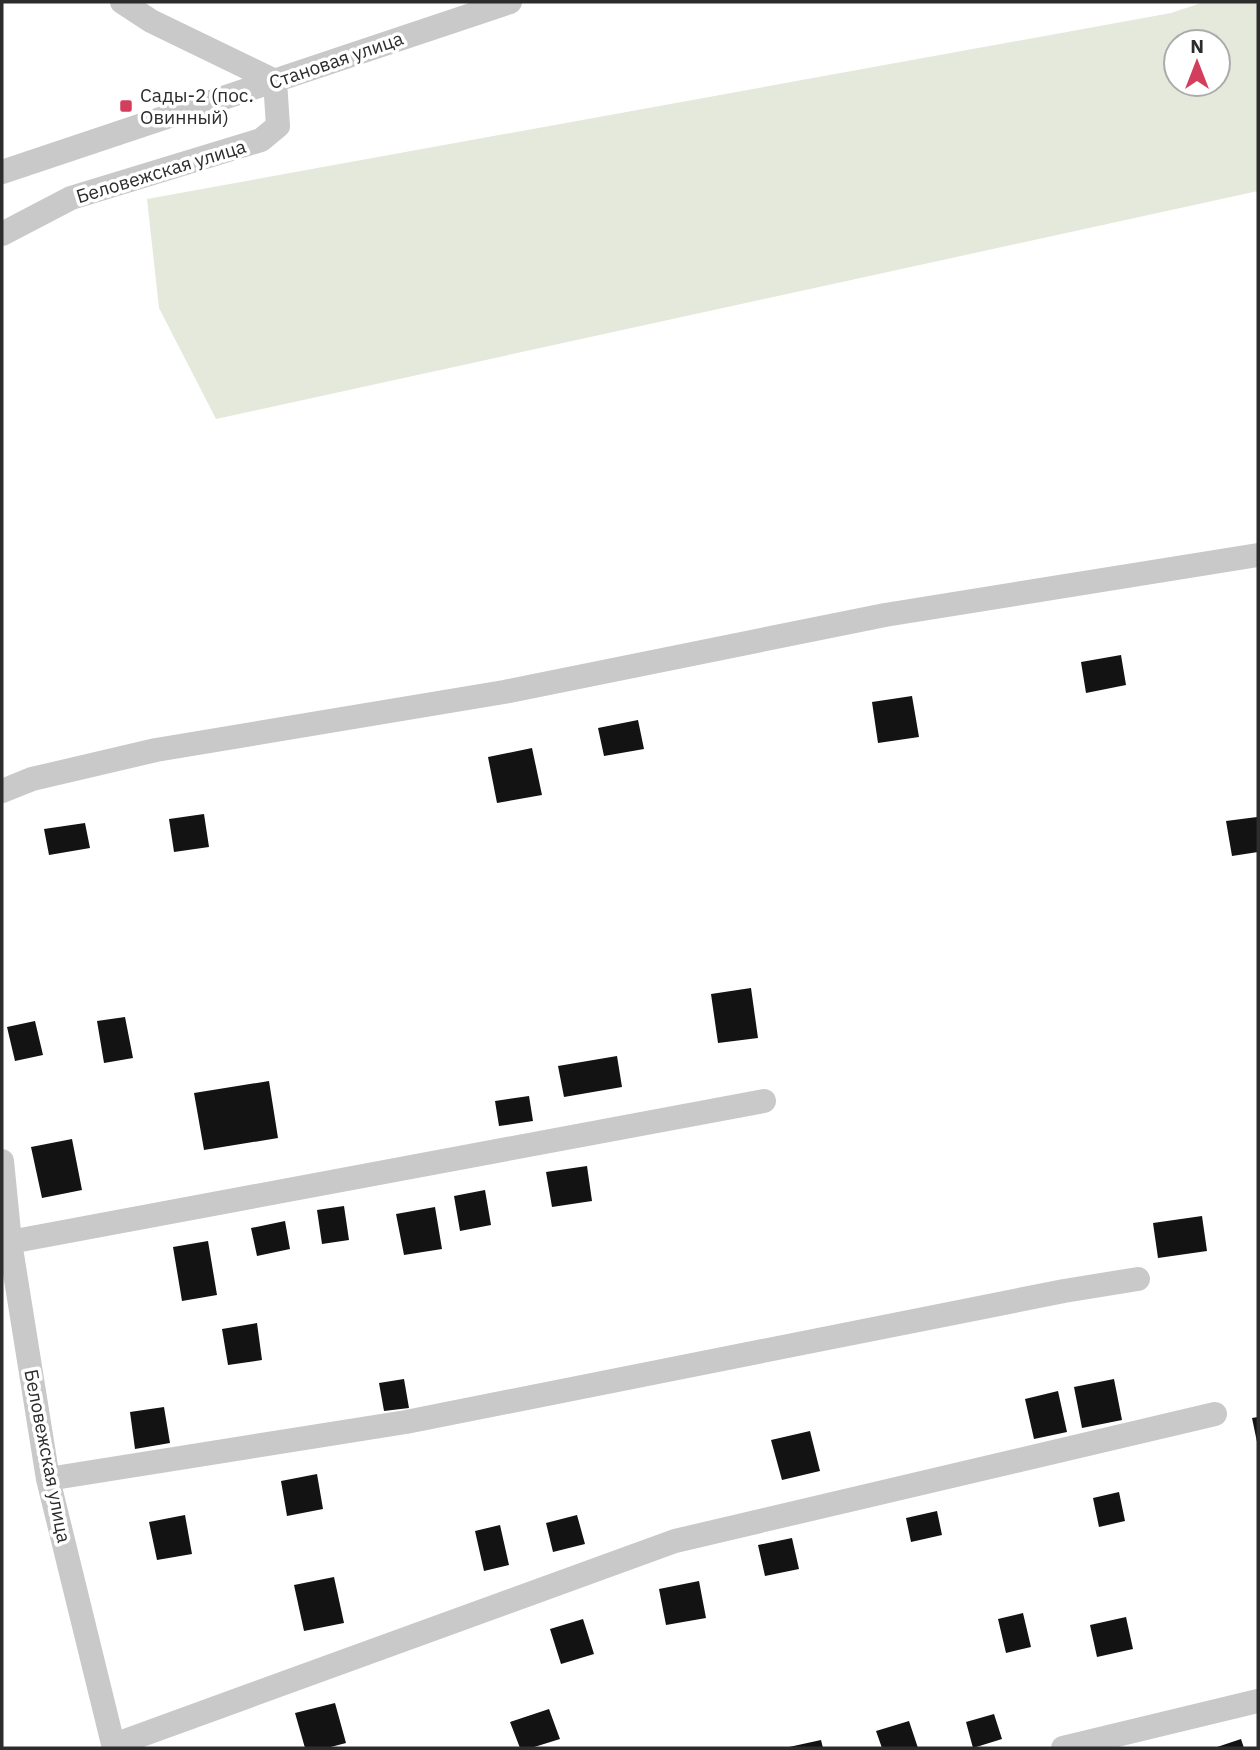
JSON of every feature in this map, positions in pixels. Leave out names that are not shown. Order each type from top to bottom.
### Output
[{"type":"street","points":[[122,2],[151,21],[275,81]]},
{"type":"street","name":"Становая улица","points":[[2,172],[510,2]]},
{"type":"street","name":"Беловежская улица","points":[[2,234],[71,198],[261,140],[278,126],[275,81]]},
{"type":"street","points":[[2,791],[32,779],[156,750],[505,692],[885,615],[1258,555]]},
{"type":"street","points":[[10,1242],[764,1101]]},
{"type":"street","name":"Беловежская улица","points":[[2,1161],[10,1242],[48,1479],[114,1747]]},
{"type":"street","points":[[48,1479],[406,1422],[1138,1279]]},
{"type":"street","points":[[114,1747],[675,1541],[1215,1414]]},
{"type":"street","points":[[1063,1748],[1258,1701]]},
{"type":"shaded area","points":[[1204,2],[1258,2],[1258,191],[216,419],[159,308],[147,199],[1171,13]]},
{"type":"building","points":[[1121,655],[1126,685],[1086,693],[1081,662]]},
{"type":"building","points":[[912,696],[919,737],[878,743],[872,702]]},
{"type":"building","points":[[638,720],[644,749],[604,756],[598,728]]},
{"type":"building","points":[[532,748],[542,795],[497,803],[488,757]]},
{"type":"building","points":[[204,814],[209,847],[174,852],[169,819]]},
{"type":"building","points":[[1257,817],[1258,852],[1232,856],[1226,821]]},
{"type":"building","points":[[85,823],[90,848],[49,855],[44,829]]},
{"type":"building","points":[[751,988],[758,1038],[718,1043],[711,994]]},
{"type":"building","points":[[125,1017],[133,1058],[104,1063],[97,1021]]},
{"type":"building","points":[[35,1021],[43,1055],[15,1061],[7,1027]]},
{"type":"building","points":[[617,1056],[622,1087],[564,1097],[558,1066]]},
{"type":"building","points":[[269,1081],[278,1138],[204,1150],[194,1093]]},
{"type":"building","points":[[529,1096],[533,1121],[499,1126],[495,1101]]},
{"type":"building","points":[[72,1139],[82,1190],[42,1198],[31,1147]]},
{"type":"building","points":[[587,1166],[592,1201],[552,1207],[546,1172]]},
{"type":"building","points":[[485,1190],[491,1225],[460,1231],[454,1196]]},
{"type":"building","points":[[344,1206],[349,1240],[322,1244],[317,1210]]},
{"type":"building","points":[[435,1207],[442,1249],[404,1255],[396,1214]]},
{"type":"building","points":[[1202,1216],[1207,1251],[1158,1258],[1153,1223]]},
{"type":"building","points":[[285,1221],[290,1249],[257,1256],[251,1228]]},
{"type":"building","points":[[208,1241],[217,1295],[182,1301],[173,1247]]},
{"type":"building","points":[[257,1323],[262,1360],[228,1365],[222,1329]]},
{"type":"building","points":[[404,1379],[409,1408],[384,1411],[379,1383]]},
{"type":"building","points":[[1114,1379],[1122,1420],[1082,1428],[1074,1387]]},
{"type":"building","points":[[1058,1391],[1067,1432],[1034,1439],[1025,1399]]},
{"type":"building","points":[[164,1407],[170,1443],[135,1449],[130,1412]]},
{"type":"building","points":[[1258,1417],[1258,1442],[1257,1442],[1252,1418]]},
{"type":"building","points":[[810,1431],[820,1471],[782,1480],[771,1440]]},
{"type":"building","points":[[317,1474],[323,1509],[287,1516],[281,1481]]},
{"type":"building","points":[[1119,1492],[1125,1521],[1099,1527],[1093,1498]]},
{"type":"building","points":[[937,1511],[942,1535],[911,1542],[906,1518]]},
{"type":"building","points":[[185,1515],[192,1554],[157,1560],[149,1522]]},
{"type":"building","points":[[577,1515],[585,1544],[553,1552],[546,1523]]},
{"type":"building","points":[[500,1525],[509,1565],[484,1571],[475,1531]]},
{"type":"building","points":[[792,1538],[799,1569],[765,1576],[758,1545]]},
{"type":"building","points":[[334,1577],[344,1623],[304,1631],[294,1585]]},
{"type":"building","points":[[699,1581],[706,1618],[666,1625],[659,1589]]},
{"type":"building","points":[[1023,1613],[1031,1647],[1006,1653],[998,1619]]},
{"type":"building","points":[[1126,1617],[1133,1649],[1097,1657],[1090,1625]]},
{"type":"building","points":[[583,1619],[594,1654],[561,1664],[550,1629]]},
{"type":"building","points":[[335,1703],[346,1743],[327,1748],[305,1748],[295,1713]]},
{"type":"building","points":[[549,1709],[560,1739],[531,1748],[520,1748],[510,1722]]},
{"type":"building","points":[[994,1714],[1002,1739],[973,1748],[966,1722]]},
{"type":"building","points":[[909,1721],[918,1748],[882,1748],[876,1731]]},
{"type":"building","points":[[1241,1739],[1244,1748],[1214,1748]]},
{"type":"building","points":[[821,1740],[823,1748],[789,1748],[789,1747]]},
{"type":"place","name":"Сады-2 (пос. Овинный)","points":[[126,106]]}]
